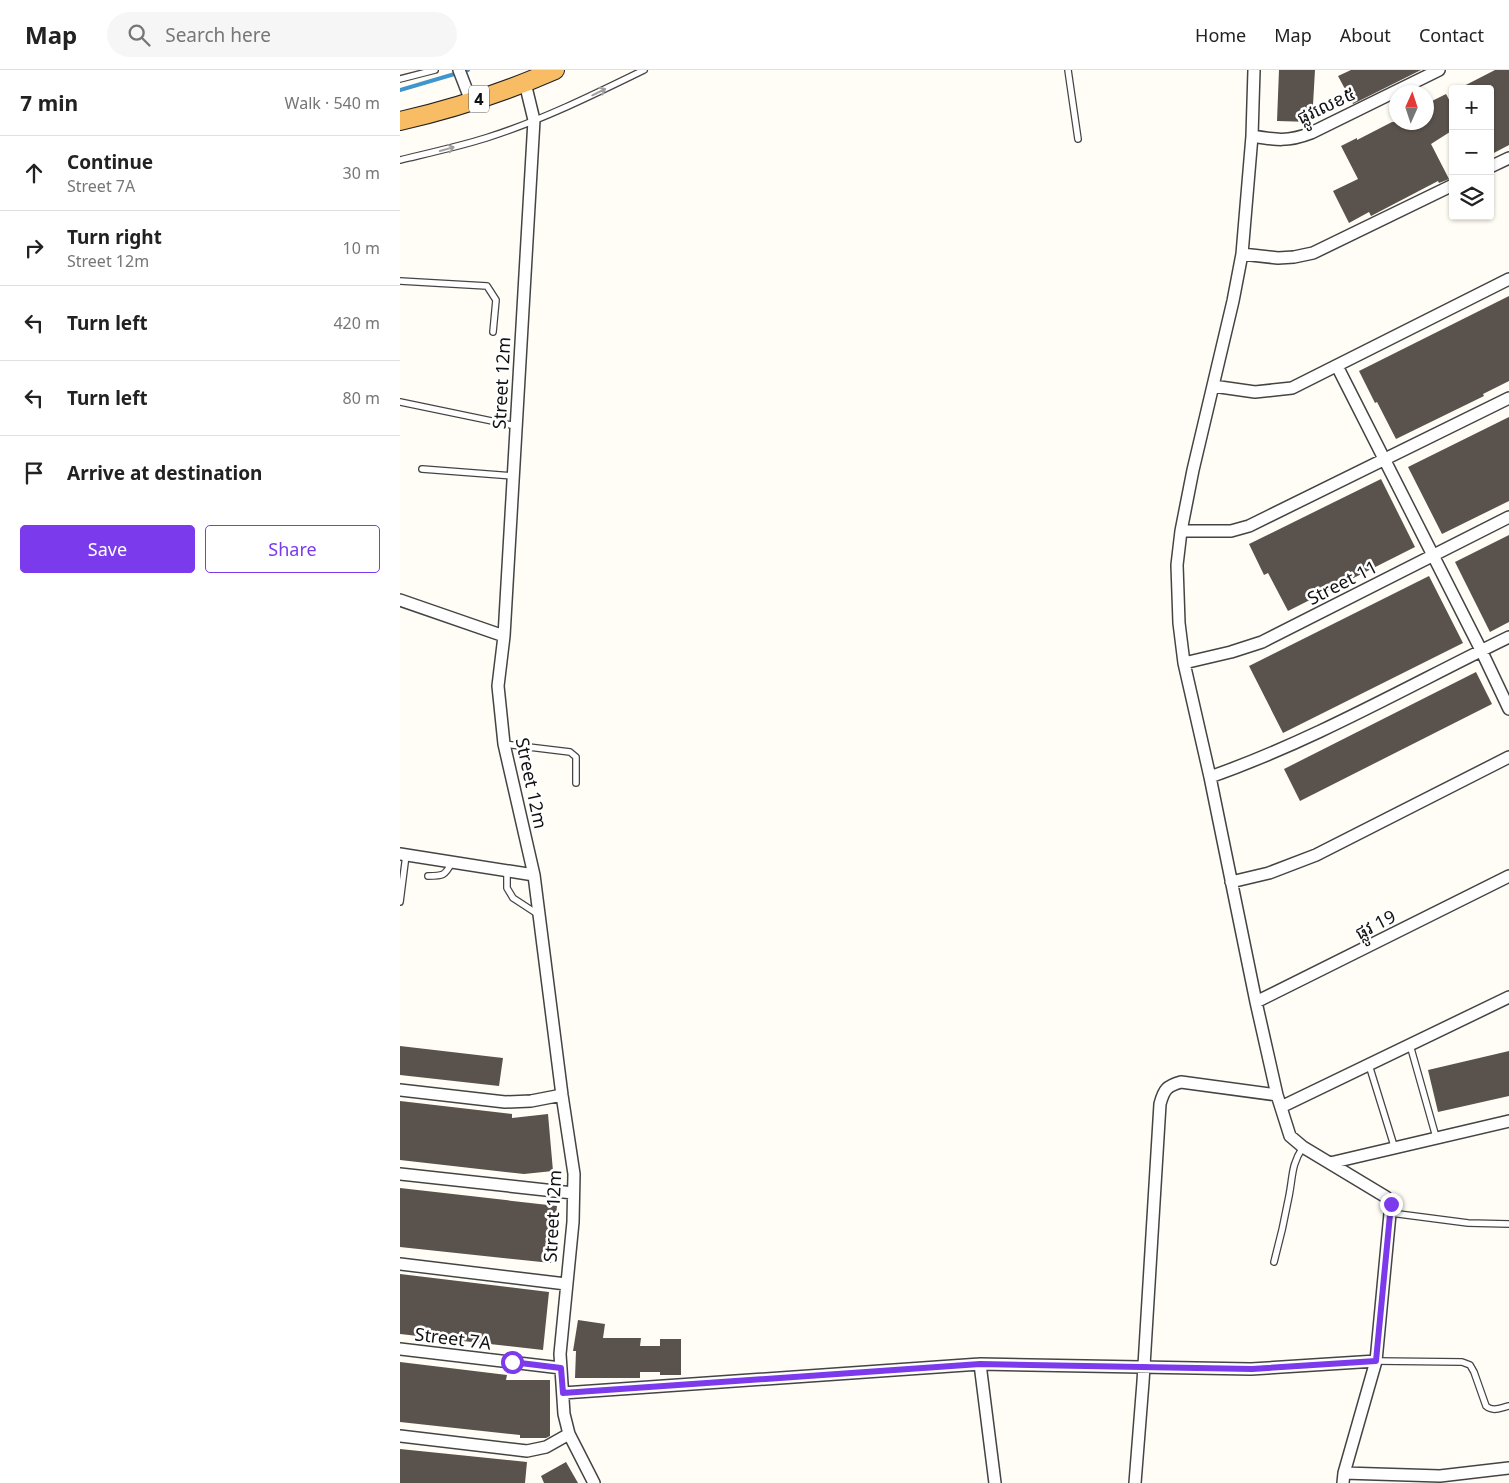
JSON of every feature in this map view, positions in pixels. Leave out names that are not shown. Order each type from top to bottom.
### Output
[{"type":"highway","name":"4","points":[[400,121],[471,101],[525,83],[555,70]]},
{"type":"street","points":[[1254,70],[1252,136],[1242,254],[1233,302],[1192,470],[1181,531],[1178,574],[1179,624],[1184,663],[1210,777],[1256,1002],[1277,1095],[1290,1136],[1303,1147],[1386,1196],[1391,1204],[1376,1361],[1344,1478],[1440,1476],[1509,1468]]},
{"type":"street","name":"ផ្លូវលេខ៥","points":[[1252,136],[1280,140],[1297,139],[1439,70]]},
{"type":"street","points":[[461,75],[471,101]]},
{"type":"street","name":"Street 12m","points":[[525,83],[534,120],[504,636],[498,686],[504,744],[534,874],[574,1174],[573,1222],[560,1354],[564,1414],[569,1434],[594,1483]]},
{"type":"street","points":[[1494,165],[1509,158]]},
{"type":"street","points":[[1242,254],[1278,258],[1313,253],[1449,187]]},
{"type":"street","points":[[1213,386],[1255,392],[1292,388],[1509,279]]},
{"type":"street","points":[[1337,366],[1509,709]]},
{"type":"street","points":[[1181,531],[1231,530],[1249,526],[1509,398]]},
{"type":"street","name":"Street 11","points":[[1184,663],[1231,652],[1262,642],[1509,516]]},
{"type":"street","points":[[400,600],[504,636]]},
{"type":"street","points":[[1210,777],[1253,761],[1332,727],[1509,637]]},
{"type":"street","points":[[1230,882],[1268,873],[1316,855],[1509,757]]},
{"type":"street","points":[[403,854],[534,874]]},
{"type":"street","name":"ផ្លូវ 19","points":[[1256,1002],[1509,876]]},
{"type":"street","points":[[1281,1107],[1509,997]]},
{"type":"street","points":[[1135,1483],[1162,1095],[1166,1088],[1182,1082],[1277,1095]]},
{"type":"street","points":[[400,1090],[505,1102],[531,1101],[562,1095]]},
{"type":"street","points":[[1330,1163],[1509,1121]]},
{"type":"street","points":[[400,1174],[573,1193]]},
{"type":"street","points":[[400,1264],[566,1284]]},
{"type":"street","name":"Street 7A","points":[[400,1349],[561,1368]]},
{"type":"street","points":[[563,1393],[980,1364],[1252,1369],[1376,1361]]},
{"type":"street","points":[[980,1364],[995,1483]]},
{"type":"street","points":[[400,1436],[527,1451],[546,1447],[569,1434]]},
{"type":"lane","points":[[400,79],[435,70]]},
{"type":"lane","points":[[400,160],[486,138],[588,97],[644,70]]},
{"type":"lane","points":[[1068,70],[1078,139]]},
{"type":"lane","points":[[400,281],[487,286],[496,300],[493,332]]},
{"type":"lane","points":[[400,402],[516,426]]},
{"type":"lane","points":[[422,469],[513,476]]},
{"type":"lane","points":[[504,744],[570,752],[576,757],[576,782]]},
{"type":"lane","points":[[400,902],[403,854]]},
{"type":"lane","points":[[428,876],[444,874],[452,862]]},
{"type":"lane","points":[[507,870],[507,888],[513,898],[540,916]]},
{"type":"lane","points":[[1410,1045],[1436,1137]]},
{"type":"lane","points":[[1369,1064],[1395,1149]]},
{"type":"lane","points":[[1274,1262],[1293,1179],[1293,1167],[1296,1157],[1303,1147]]},
{"type":"lane","points":[[1391,1213],[1468,1223],[1509,1224]]},
{"type":"lane","points":[[1376,1361],[1462,1362],[1470,1365],[1474,1372],[1486,1406],[1495,1410],[1509,1406]]},
{"type":"building","points":[[1279,70],[1315,70],[1312,122],[1277,121]]},
{"type":"building","points":[[1351,70],[1421,70],[1353,104],[1338,76]]},
{"type":"building","points":[[1495,70],[1509,70],[1509,145],[1494,153],[1494,85],[1466,85]]},
{"type":"building","points":[[1446,94],[1449,100],[1449,133],[1431,144],[1449,179],[1439,183],[1438,181],[1371,216],[1369,212],[1349,223],[1333,191],[1358,179],[1341,146],[1389,124],[1389,130],[1434,130],[1434,100]]},
{"type":"building","points":[[1509,296],[1509,381],[1483,394],[1484,396],[1396,439],[1359,371]]},
{"type":"building","points":[[1509,417],[1509,501],[1442,534],[1408,467]]},
{"type":"building","points":[[1381,479],[1415,547],[1288,611],[1268,573],[1264,575],[1249,544]]},
{"type":"building","points":[[1509,535],[1509,622],[1490,632],[1455,562]]},
{"type":"building","points":[[1429,576],[1463,643],[1283,733],[1249,666]]},
{"type":"building","points":[[1476,672],[1492,704],[1300,801],[1284,769]]},
{"type":"building","points":[[400,1046],[503,1058],[499,1086],[400,1075]]},
{"type":"building","points":[[1509,1051],[1509,1096],[1438,1112],[1428,1070]]},
{"type":"building","points":[[400,1101],[512,1114],[512,1118],[548,1114],[553,1171],[524,1174],[400,1160]]},
{"type":"building","points":[[400,1188],[557,1206],[551,1263],[400,1247]]},
{"type":"building","points":[[400,1274],[549,1292],[543,1350],[400,1334]]},
{"type":"building","points":[[578,1320],[605,1324],[603,1338],[641,1338],[640,1346],[660,1346],[660,1339],[681,1339],[681,1375],[660,1375],[660,1372],[640,1372],[640,1378],[575,1378],[576,1351],[573,1351]]},
{"type":"building","points":[[400,1362],[507,1375],[506,1380],[550,1380],[550,1436],[546,1438],[520,1438],[520,1435],[400,1422]]},
{"type":"building","points":[[400,1449],[527,1462],[525,1483],[400,1483]]},
{"type":"building","points":[[566,1462],[578,1483],[544,1483],[541,1476]]},
{"type":"waterway","points":[[400,90],[468,70]]},
{"type":"route","points":[[512,1362],[561,1368],[563,1393],[980,1364],[1252,1369],[1376,1361],[1391,1204]]}]
